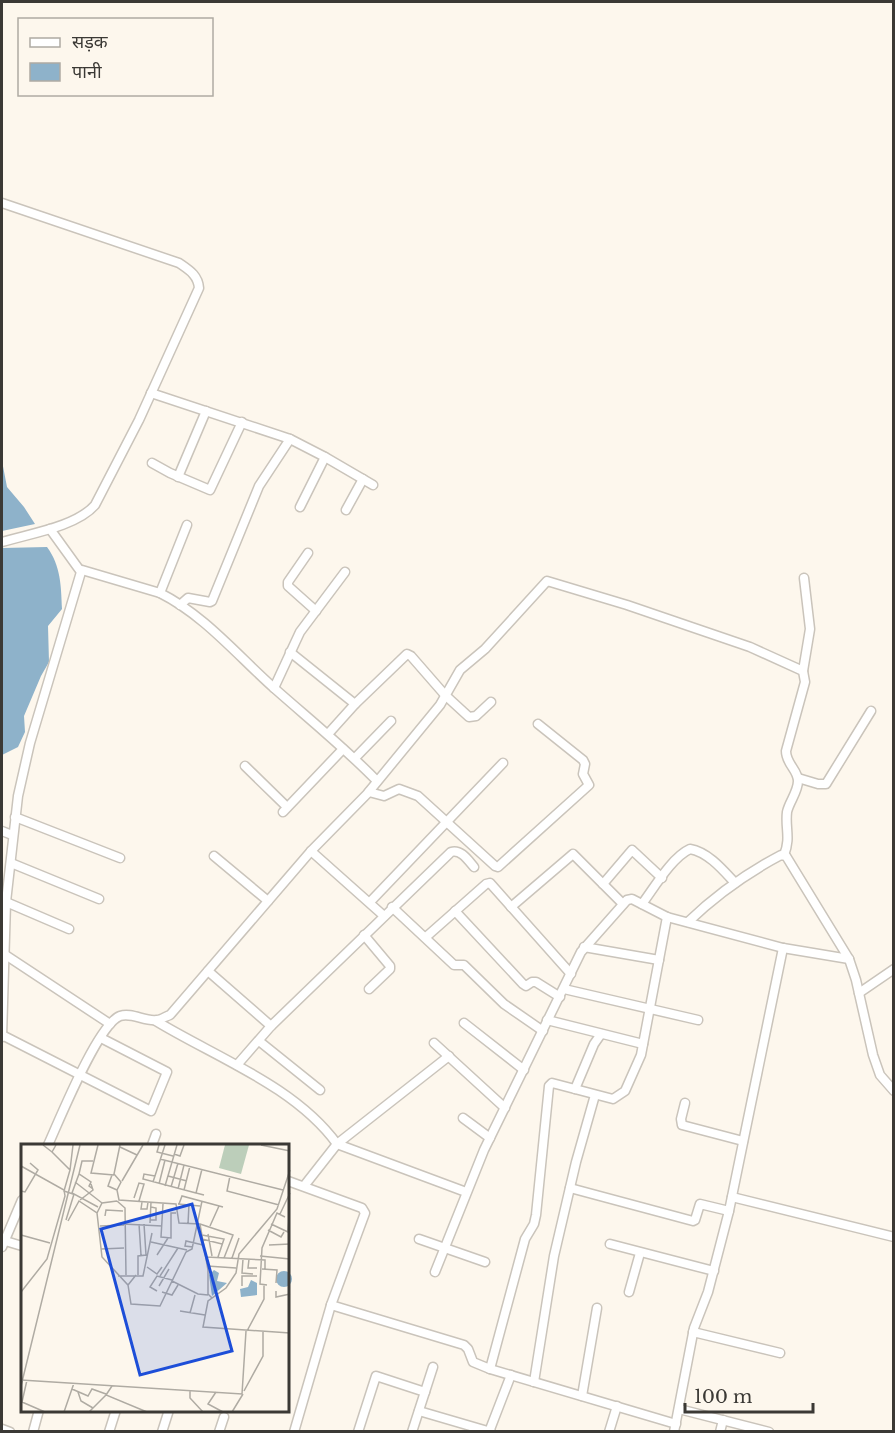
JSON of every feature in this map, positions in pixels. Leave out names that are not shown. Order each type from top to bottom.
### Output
[{"type":"street","points":[[2,203],[179,263],[192,271],[198,280],[199,288],[151,393],[95,505],[83,514],[48,530],[2,542]]},
{"type":"street","points":[[151,393],[290,439],[373,485]]},
{"type":"street","points":[[178,477],[206,411]]},
{"type":"street","points":[[152,463],[178,477],[211,489],[242,422]]},
{"type":"street","points":[[180,605],[188,598],[212,601],[259,486],[290,439]]},
{"type":"street","points":[[300,507],[325,457]]},
{"type":"street","points":[[346,510],[363,479]]},
{"type":"street","points":[[160,593],[187,525]]},
{"type":"street","points":[[48,530],[81,570],[160,593],[204,622],[274,688],[355,758],[377,781]]},
{"type":"street","points":[[308,553],[287,584],[316,611]]},
{"type":"street","points":[[81,570],[30,742],[15,817],[3,921],[2,1036],[147,1110],[152,1109],[166,1072],[101,1038]]},
{"type":"street","points":[[274,688],[300,632],[345,572]]},
{"type":"street","points":[[688,922],[735,883],[784,855],[789,842],[788,811],[798,778],[786,758],[786,751],[805,682],[803,671],[810,629],[804,578]]},
{"type":"street","points":[[156,1021],[170,1015],[310,851],[369,792],[440,705],[460,670],[485,649],[549,581],[746,645],[803,671]]},
{"type":"street","points":[[290,652],[355,704]]},
{"type":"street","points":[[328,734],[355,704],[407,654],[466,716],[473,718],[491,702]]},
{"type":"street","points":[[798,778],[826,784],[872,711]]},
{"type":"street","points":[[355,758],[391,721]]},
{"type":"street","points":[[369,792],[384,796],[399,789],[410,792],[498,867],[589,785],[583,772],[585,762],[538,724]]},
{"type":"street","points":[[245,766],[285,810],[343,749]]},
{"type":"street","points":[[370,902],[503,763]]},
{"type":"street","points":[[15,817],[120,858]]},
{"type":"street","points":[[2,831],[12,835]]},
{"type":"street","points":[[642,904],[680,856],[690,849],[699,852],[722,869],[735,883]]},
{"type":"street","points":[[603,884],[632,850],[662,878]]},
{"type":"street","points":[[310,851],[384,916]]},
{"type":"street","points":[[237,1065],[271,1026],[392,907],[453,851],[460,853],[474,867]]},
{"type":"street","points":[[511,907],[571,855],[574,855],[623,904]]},
{"type":"street","points":[[784,855],[849,960],[873,1055],[880,1075],[894,1091]]},
{"type":"street","points":[[214,856],[268,901]]},
{"type":"street","points":[[11,863],[99,899]]},
{"type":"street","points":[[426,937],[488,883],[571,974]]},
{"type":"street","points":[[435,1272],[490,1138],[585,947],[630,898],[667,917],[783,948],[849,960]]},
{"type":"street","points":[[6,902],[69,929]]},
{"type":"street","points":[[392,907],[454,965],[464,965],[504,1004],[543,1030]]},
{"type":"street","points":[[455,911],[526,986],[536,982],[562,993],[650,1008],[698,1020]]},
{"type":"street","points":[[490,1369],[525,1239],[534,1224],[536,1215],[549,1086],[552,1083],[613,1099],[626,1091],[636,1071],[643,1044],[667,917]]},
{"type":"street","points":[[364,935],[390,966],[389,971],[369,989]]},
{"type":"street","points":[[585,947],[659,960]]},
{"type":"street","points":[[332,1305],[464,1345],[473,1362],[490,1369],[617,1407],[675,1428],[693,1332],[714,1271],[729,1211],[783,948]]},
{"type":"street","points":[[4,954],[110,1024]]},
{"type":"street","points":[[859,993],[894,969]]},
{"type":"street","points":[[208,971],[271,1026]]},
{"type":"street","points":[[48,1144],[79,1074],[110,1024],[120,1016],[127,1015],[156,1021],[237,1065],[295,1103],[328,1132],[337,1144],[466,1192]]},
{"type":"street","points":[[547,1020],[643,1044]]},
{"type":"street","points":[[464,1023],[524,1070]]},
{"type":"street","points":[[575,1089],[589,1054],[601,1034]]},
{"type":"street","points":[[259,1041],[320,1090]]},
{"type":"street","points":[[434,1042],[505,1108]]},
{"type":"street","points":[[304,1186],[337,1144],[449,1056]]},
{"type":"street","points":[[534,1382],[554,1256],[595,1095]]},
{"type":"street","points":[[685,1103],[681,1119],[682,1125],[743,1141]]},
{"type":"street","points":[[463,1118],[490,1138]]},
{"type":"street","points":[[152,1144],[156,1134]]},
{"type":"street","points":[[290,1181],[364,1210],[332,1305],[294,1431]]},
{"type":"street","points":[[570,1188],[693,1221],[701,1203],[729,1211]]},
{"type":"street","points":[[732,1197],[894,1237]]},
{"type":"street","points":[[21,1202],[2,1242],[21,1246]]},
{"type":"street","points":[[419,1239],[485,1262]]},
{"type":"street","points":[[610,1244],[714,1271]]},
{"type":"street","points":[[629,1292],[640,1253]]},
{"type":"street","points":[[582,1396],[597,1308]]},
{"type":"street","points":[[693,1332],[780,1353]]},
{"type":"street","points":[[412,1431],[433,1367]]},
{"type":"street","points":[[419,1411],[490,1431],[510,1375]]},
{"type":"street","points":[[358,1431],[376,1376],[425,1392]]},
{"type":"street","points":[[609,1431],[617,1407]]},
{"type":"street","points":[[679,1409],[768,1431]]},
{"type":"street","points":[[33,1431],[38,1412]]},
{"type":"street","points":[[109,1431],[115,1412]]},
{"type":"street","points":[[162,1431],[168,1412]]},
{"type":"street","points":[[219,1431],[224,1417]]},
{"type":"street","points":[[720,1431],[723,1420]]},
{"type":"street","points":[[2,1429],[9,1431]]},
{"type":"water","points":[[2,461],[7,487],[35,524],[2,531]]},
{"type":"water","points":[[47,547],[58,569],[62,609],[48,626],[49,662],[24,716],[25,732],[18,747],[2,755],[2,548]]}]
